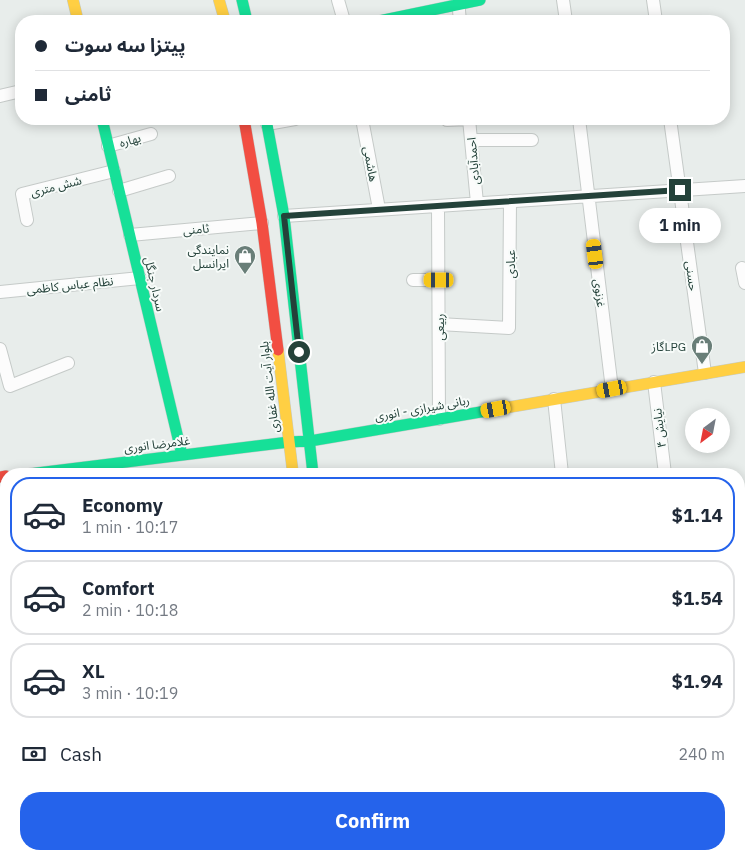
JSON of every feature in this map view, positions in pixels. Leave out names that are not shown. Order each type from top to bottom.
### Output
[{"type":"street","points":[[73,0],[77,15]]},
{"type":"street","points":[[219,0],[223,15]]},
{"type":"street","points":[[242,0],[246,15]]},
{"type":"street","points":[[338,0],[342,15]]},
{"type":"street","points":[[404,15],[458,2],[480,0]]},
{"type":"street","points":[[562,0],[565,15]]},
{"type":"street","points":[[653,0],[655,15]]},
{"type":"street","points":[[458,2],[459,15]]},
{"type":"street","points":[[0,96],[15,92]]},
{"type":"street","name":"سردار جنگل","points":[[103,125],[182,455]]},
{"type":"street","name":"بلوار آیت الله غفاری","points":[[245,125],[262,223],[292,468]]},
{"type":"street","points":[[268,125],[284,216],[312,468]]},
{"type":"street","name":"هاشمی","points":[[363,125],[379,210]]},
{"type":"street","name":"احمدآبادی","points":[[471,125],[477,203]]},
{"type":"street","name":"غزنوی","points":[[579,125],[612,389]]},
{"type":"street","name":"حسنی","points":[[671,125],[705,374]]},
{"type":"street","name":"بهاره","points":[[108,146],[151,134]]},
{"type":"street","points":[[472,140],[532,140]]},
{"type":"street","name":"شش متری","points":[[28,220],[22,194],[114,172]]},
{"type":"street","points":[[119,191],[169,176]]},
{"type":"street","points":[[284,216],[745,186]]},
{"type":"street","name":"عبادی","points":[[439,324],[510,328],[510,201]]},
{"type":"street","name":"ربیعی","points":[[438,206],[439,419]]},
{"type":"street","name":"ثامنی","points":[[130,235],[262,223]]},
{"type":"street","points":[[742,268],[745,283]]},
{"type":"street","name":"نظام عباس کاظمی","points":[[0,292],[140,278]]},
{"type":"street","points":[[413,280],[439,280]]},
{"type":"street","points":[[0,349],[10,386],[68,364]]},
{"type":"street","name":"ربانی شیرازی - انوری","points":[[289,442],[310,441],[745,366]]},
{"type":"street","name":"نیایش ۴","points":[[654,382],[664,468]]},
{"type":"street","points":[[554,399],[561,468]]},
{"type":"street","name":"غلامرضا انوری","points":[[77,468],[289,442]]},
{"type":"traffic: fast","points":[[242,0],[246,15]]},
{"type":"traffic: fast","points":[[408,15],[480,0]]},
{"type":"traffic: fast","points":[[103,125],[182,455]]},
{"type":"traffic: fast","points":[[267,125],[284,216],[312,468]]},
{"type":"traffic: fast","points":[[78,468],[310,441],[504,408]]},
{"type":"traffic: slow","points":[[73,0],[77,15]]},
{"type":"traffic: slow","points":[[219,0],[223,15]]},
{"type":"traffic: slow","points":[[278,350],[292,468]]},
{"type":"traffic: slow","points":[[504,408],[745,367]]},
{"type":"traffic: jam","points":[[245,125],[262,223],[278,350]]},
{"type":"place","name":"نمایندگی ایرانسل","points":[[245,275]]},
{"type":"place","name":"گازLPG","points":[[702,365]]},
{"type":"route","points":[[299,352],[284,216],[680,190]]}]
